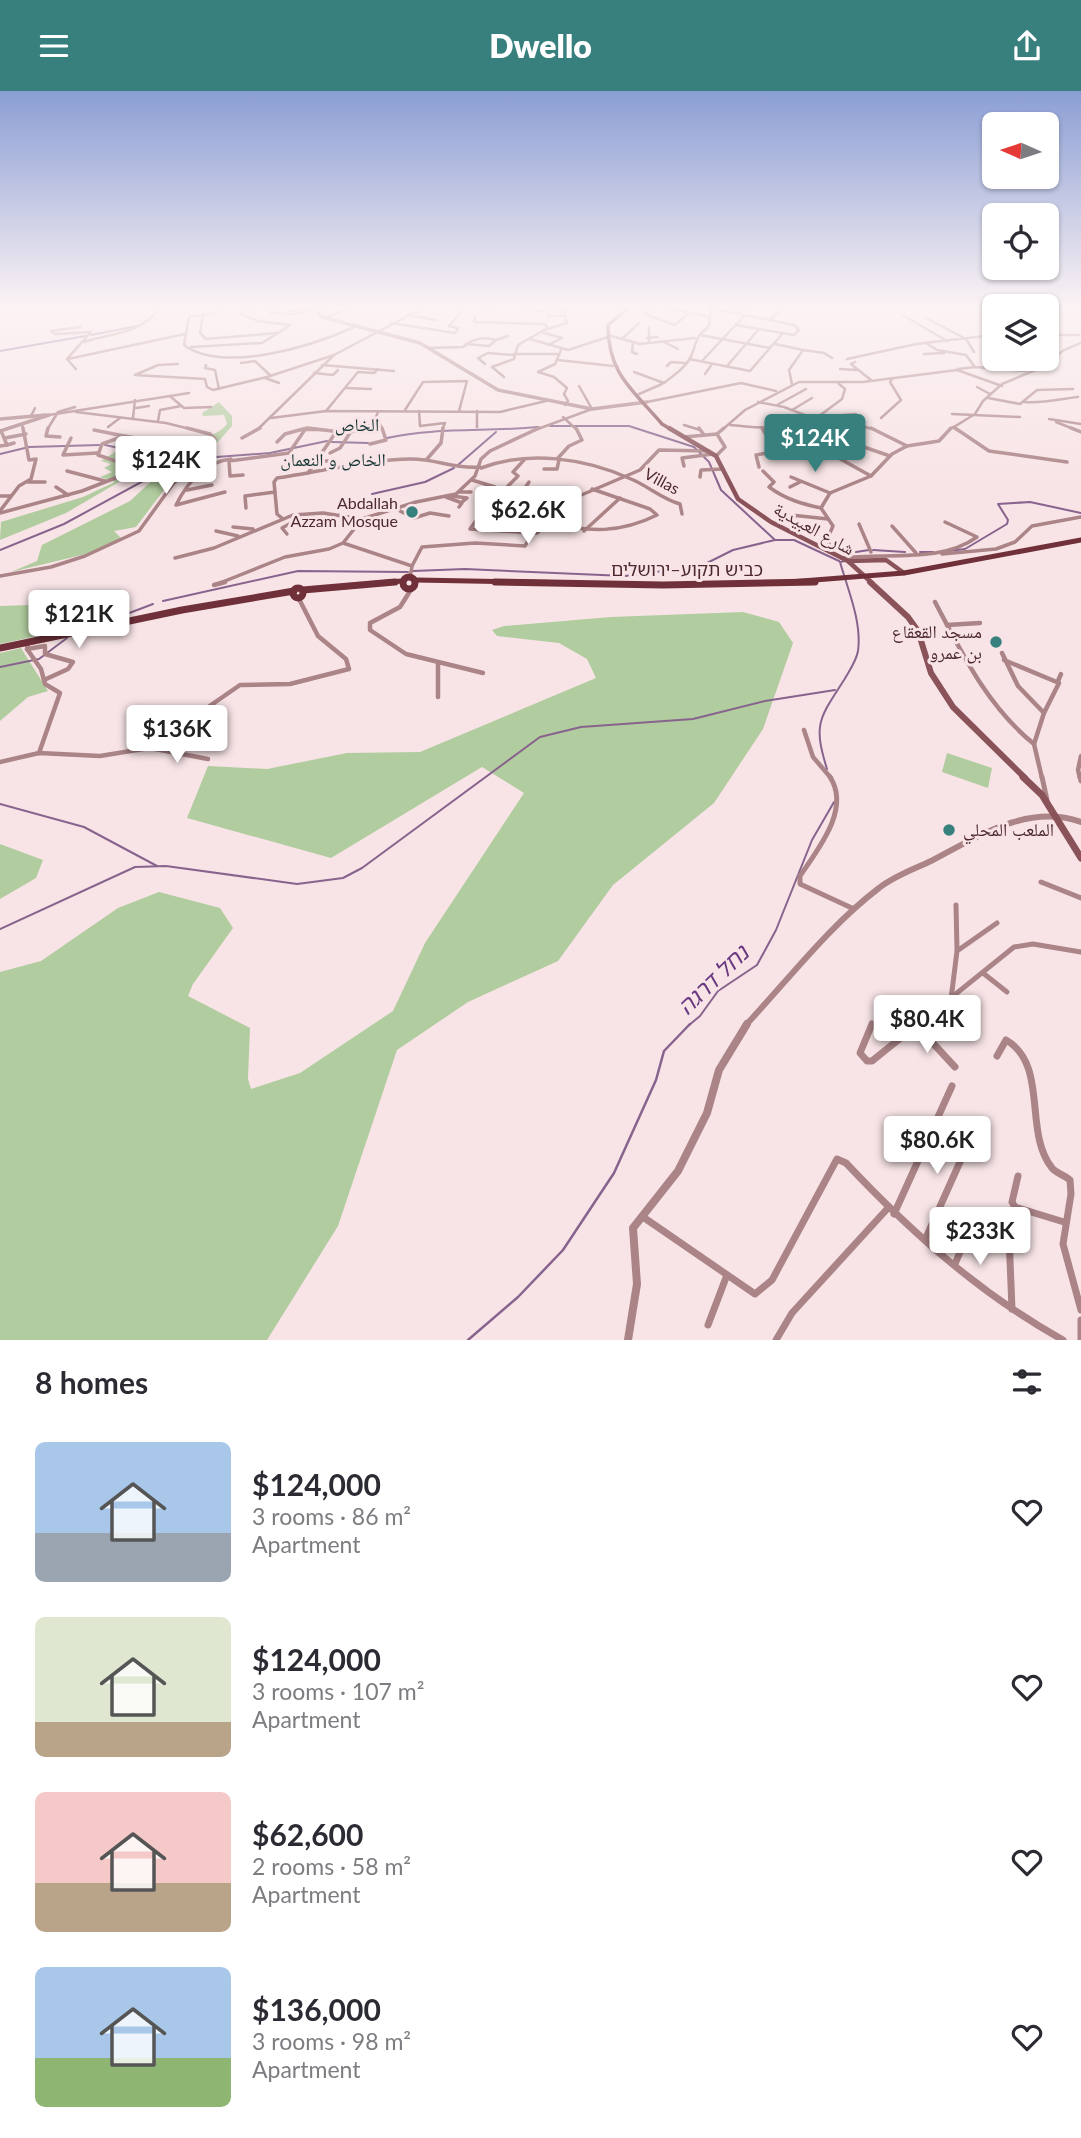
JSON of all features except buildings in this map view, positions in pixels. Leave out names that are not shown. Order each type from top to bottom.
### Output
[{"type":"main road","points":[[613,366],[662,424],[713,453]]},
{"type":"main road","name":"شارع العبيدية","points":[[713,453],[738,499],[789,531],[845,559],[915,625],[925,661],[953,708],[1047,801],[1081,857]]},
{"type":"main road","points":[[845,559],[881,558],[901,568],[904,573],[1081,540]]},
{"type":"main road","name":"כביש תקוע–ירושלים","points":[[0,648],[28,646],[158,616],[248,599],[386,584],[800,583],[904,573]]},
{"type":"street","points":[[156,366],[135,375],[205,379],[207,387],[219,389],[300,366]]},
{"type":"street","points":[[206,366],[215,370],[219,389]]},
{"type":"street","points":[[261,366],[271,376]]},
{"type":"street","points":[[242,437],[253,434],[271,418],[321,366]]},
{"type":"street","points":[[340,366],[394,371]]},
{"type":"street","points":[[458,366],[498,390],[592,409]]},
{"type":"street","points":[[494,366],[504,377]]},
{"type":"street","points":[[548,366],[538,372],[554,377],[567,388],[564,394],[568,401],[565,405]]},
{"type":"street","points":[[639,394],[662,384],[682,366]]},
{"type":"street","points":[[705,374],[710,366]]},
{"type":"street","points":[[727,366],[750,371]]},
{"type":"street","points":[[748,376],[754,366]]},
{"type":"street","points":[[792,366],[789,370],[792,384]]},
{"type":"street","points":[[855,366],[872,381]]},
{"type":"street","points":[[684,437],[717,434],[757,402],[792,384],[872,381],[982,368]]},
{"type":"street","points":[[326,411],[358,372],[374,373],[378,369]]},
{"type":"street","points":[[839,369],[862,371]]},
{"type":"street","points":[[313,373],[333,375],[338,370]]},
{"type":"street","points":[[954,370],[1002,386]]},
{"type":"street","points":[[1024,371],[1030,372]]},
{"type":"street","points":[[821,508],[830,493],[871,476],[890,456],[907,446],[939,441],[953,427],[973,416],[979,403],[1023,373],[1033,371]]},
{"type":"street","points":[[634,372],[662,384]]},
{"type":"street","points":[[264,378],[279,383]]},
{"type":"street","points":[[881,418],[901,400],[890,382],[894,380],[892,378]]},
{"type":"street","points":[[405,411],[423,382],[428,380],[468,382],[459,411]]},
{"type":"street","points":[[175,558],[214,548],[283,519],[308,514],[362,519],[416,502],[452,495],[472,480],[480,468],[481,459],[489,451],[563,417],[592,409],[647,403],[741,383],[777,391]]},
{"type":"street","points":[[729,425],[760,426],[810,422],[842,399],[845,389],[838,383]]},
{"type":"street","points":[[579,386],[592,409]]},
{"type":"street","points":[[977,387],[989,396],[1024,403],[1038,404],[1045,400],[1078,397]]},
{"type":"street","points":[[344,388],[371,389]]},
{"type":"street","points":[[776,406],[806,389]]},
{"type":"street","points":[[1024,403],[1037,390],[1073,389]]},
{"type":"street","points":[[7,445],[1,431],[51,415],[189,393]]},
{"type":"street","points":[[169,396],[181,406]]},
{"type":"street","points":[[792,410],[812,398]]},
{"type":"street","points":[[133,418],[135,400]]},
{"type":"street","points":[[0,419],[51,415],[72,401]]},
{"type":"street","points":[[271,418],[326,411],[504,412],[546,401]]},
{"type":"street","points":[[757,402],[792,410],[815,419],[845,422],[887,434],[907,446]]},
{"type":"street","points":[[136,408],[149,406]]},
{"type":"street","points":[[157,422],[159,409],[181,406],[211,407]]},
{"type":"street","points":[[0,576],[85,556],[139,531],[173,484],[214,442],[213,436],[157,422],[64,407]]},
{"type":"street","points":[[31,416],[35,408]]},
{"type":"street","points":[[374,423],[379,411]]},
{"type":"street","points":[[419,411],[420,426],[445,423],[440,432],[441,443],[427,459]]},
{"type":"street","points":[[477,411],[477,427]]},
{"type":"street","points":[[845,422],[843,415],[856,414]]},
{"type":"street","points":[[952,414],[1020,417]]},
{"type":"street","points":[[51,415],[46,436],[60,437]]},
{"type":"street","points":[[792,423],[800,415]]},
{"type":"street","points":[[108,428],[121,417]]},
{"type":"street","points":[[544,469],[557,469],[558,459],[569,446],[582,440],[574,425],[563,417]]},
{"type":"street","points":[[1055,421],[1066,418],[1081,424]]},
{"type":"street","points":[[1049,419],[1081,432]]},
{"type":"street","points":[[810,422],[806,429],[811,447]]},
{"type":"street","points":[[838,422],[839,429],[828,429],[827,432],[835,456],[871,476]]},
{"type":"street","points":[[277,442],[285,434],[303,429],[351,433],[374,423],[380,424],[387,440],[370,444]]},
{"type":"street","points":[[792,423],[796,446]]},
{"type":"street","points":[[22,424],[29,460],[36,459],[28,482]]},
{"type":"street","points":[[684,425],[698,428],[704,435]]},
{"type":"street","points":[[760,426],[770,442],[767,453]]},
{"type":"street","points":[[953,427],[989,451],[1067,463]]},
{"type":"street","points":[[225,492],[177,506],[186,490],[216,460],[289,453],[303,429]]},
{"type":"street","points":[[94,431],[146,437],[206,450]]},
{"type":"street","points":[[308,474],[336,432]]},
{"type":"street","points":[[330,453],[340,448],[351,433]]},
{"type":"street","points":[[5,438],[26,434]]},
{"type":"street","points":[[684,466],[682,458],[713,453],[725,447],[717,434]]},
{"type":"street","points":[[97,453],[101,446],[111,439],[125,436]]},
{"type":"street","points":[[71,438],[63,455],[97,453],[130,466],[128,473]]},
{"type":"street","points":[[857,441],[861,446],[890,456]]},
{"type":"street","points":[[0,446],[14,443]]},
{"type":"street","points":[[860,451],[861,446]]},
{"type":"street","points":[[0,512],[68,495],[128,473],[162,467],[194,447]]},
{"type":"street","points":[[484,673],[438,664],[386,644],[370,629],[370,622],[400,607],[409,584],[412,566],[422,547],[475,543],[525,546],[532,534],[550,523],[575,499],[623,475],[640,470],[663,449],[713,453]]},
{"type":"street","points":[[759,467],[756,455],[767,453],[799,458]]},
{"type":"street","points":[[283,519],[277,514],[276,479],[409,459],[427,459],[457,469],[480,468],[509,458],[558,459],[600,467],[623,475]]},
{"type":"street","points":[[232,459],[229,461],[230,476],[243,475]]},
{"type":"street","points":[[506,488],[518,476],[513,472],[525,459]]},
{"type":"street","points":[[316,461],[331,461]]},
{"type":"street","points":[[700,477],[701,470],[723,469]]},
{"type":"street","points":[[67,471],[105,481]]},
{"type":"street","points":[[763,471],[774,482],[769,487],[774,491],[797,503],[821,508],[833,526],[829,535],[829,552]]},
{"type":"street","name":"Villas","points":[[623,475],[680,504],[682,514]]},
{"type":"street","points":[[792,477],[830,493]]},
{"type":"street","points":[[472,480],[495,487]]},
{"type":"street","points":[[790,487],[800,481]]},
{"type":"street","points":[[0,512],[19,486],[28,482],[45,482]]},
{"type":"street","points":[[528,482],[525,488],[575,499]]},
{"type":"street","points":[[186,490],[212,485]]},
{"type":"street","points":[[56,487],[68,495]]},
{"type":"street","points":[[550,523],[583,531],[617,531],[657,516],[650,509],[592,489]]},
{"type":"street","points":[[246,509],[245,496],[275,492]]},
{"type":"street","points":[[458,492],[471,492]]},
{"type":"street","points":[[452,495],[467,498],[463,501]]},
{"type":"street","points":[[0,496],[11,496]]},
{"type":"street","points":[[446,497],[462,503],[459,507]]},
{"type":"street","points":[[583,531],[620,498]]},
{"type":"street","points":[[490,501],[470,529],[532,534]]},
{"type":"street","points":[[397,509],[414,518],[429,513],[449,516]]},
{"type":"street","points":[[286,534],[282,528],[308,514]]},
{"type":"street","points":[[791,515],[830,520]]},
{"type":"street","points":[[845,559],[871,552],[942,554],[996,549],[1015,542],[1032,526],[1081,517]]},
{"type":"street","points":[[214,585],[237,579],[283,558],[324,552],[343,543],[362,519]]},
{"type":"street","points":[[942,554],[967,545],[976,537],[946,522]]},
{"type":"street","points":[[859,524],[871,552]]},
{"type":"street","points":[[789,531],[801,526]]},
{"type":"street","points":[[892,526],[916,554]]},
{"type":"street","points":[[233,527],[254,529]]},
{"type":"street","points":[[216,531],[239,536]]},
{"type":"street","points":[[343,543],[412,566]]},
{"type":"street","points":[[149,748],[240,685],[301,682],[349,669],[346,659],[318,636],[299,594]]},
{"type":"street","points":[[935,602],[986,698],[1034,744]]},
{"type":"street","points":[[947,625],[980,623]]},
{"type":"street","points":[[38,753],[60,693],[44,680],[28,646],[45,646],[45,654],[73,661],[68,669],[44,680]]},
{"type":"street","points":[[1002,653],[1018,686],[1044,713]]},
{"type":"street","points":[[1004,659],[1058,681]]},
{"type":"street","points":[[438,664],[438,697]]},
{"type":"street","points":[[1047,801],[1034,744],[1044,713],[1057,690],[1062,674]]},
{"type":"street","points":[[804,730],[810,755],[836,787],[838,798],[834,817],[800,876],[800,884],[854,909]]},
{"type":"street","points":[[0,762],[38,753],[100,756],[149,748],[208,759]]},
{"type":"street","points":[[1081,756],[1078,771],[1081,781]]},
{"type":"street","points":[[628,1340],[638,1290],[637,1246],[633,1228],[678,1171],[707,1113],[719,1070],[745,1026],[854,909],[881,886],[997,827],[1023,818],[1056,815],[1081,822]]},
{"type":"street","points":[[1041,882],[1081,898]]},
{"type":"street","points":[[951,1000],[957,951],[956,905]]},
{"type":"street","points":[[957,951],[997,923]]},
{"type":"street","points":[[872,1024],[860,1052],[867,1061],[872,1061],[951,1000],[1014,947],[1025,945],[1081,952]]},
{"type":"street","points":[[983,973],[1007,992]]},
{"type":"street","points":[[917,1026],[955,1067]]},
{"type":"street","points":[[997,1056],[1006,1040],[1016,1044],[1026,1059],[1034,1115],[1051,1166],[1065,1174],[1072,1187],[1065,1222],[1064,1247],[1081,1310]]},
{"type":"street","points":[[776,1340],[792,1313],[891,1211],[952,1086]]},
{"type":"street","points":[[925,1240],[977,1124]]},
{"type":"street","points":[[643,1217],[755,1294],[764,1290],[837,1159],[846,1163],[891,1211],[1012,1310],[1063,1340]]},
{"type":"street","points":[[1018,1176],[1012,1202],[1015,1207],[1059,1218],[1065,1222]]},
{"type":"street","points":[[955,1264],[971,1226]]},
{"type":"street","points":[[1009,1236],[1012,1310]]},
{"type":"street","points":[[708,1325],[727,1276]]},
{"type":"street","points":[[1081,1320],[1081,1340]]},
{"type":"green space","points":[[219,402],[232,416],[232,426],[217,443],[198,439],[187,445],[178,443],[186,437],[208,436],[227,424],[224,415],[203,416],[202,413]]},
{"type":"green space","points":[[138,437],[146,438],[125,454],[158,466],[136,472],[66,513],[0,540],[1,522],[83,497],[115,482],[100,477],[112,472],[104,468],[111,464],[101,461]]},
{"type":"green space","points":[[192,449],[204,452],[178,478],[173,478],[136,527],[114,531],[122,539],[90,553],[11,572],[37,561],[42,545],[130,501],[157,476],[167,478],[176,470],[180,471],[188,462],[173,459]]},
{"type":"green space","points":[[120,593],[121,598],[43,627],[42,635],[0,644],[0,606],[90,603]]},
{"type":"green space","points":[[743,612],[779,622],[793,643],[763,729],[714,803],[613,885],[558,961],[468,1002],[397,1050],[338,1226],[267,1340],[0,1340],[0,972],[41,961],[118,908],[159,892],[220,908],[233,928],[193,984],[188,996],[250,1028],[248,1079],[251,1089],[300,1073],[393,1011],[425,943],[524,793],[482,767],[331,858],[187,818],[208,766],[267,769],[347,753],[420,752],[596,678],[587,659],[559,643],[497,636],[492,630],[504,626],[611,617]]},
{"type":"green space","points":[[21,648],[48,691],[28,697],[0,721],[0,653]]},
{"type":"green space","points":[[947,753],[992,768],[988,788],[942,772]]},
{"type":"green space","points":[[0,844],[43,860],[36,878],[0,899]]},
{"type":"waterway","points":[[550,426],[629,426],[694,447],[709,462],[721,490],[775,540]]},
{"type":"waterway","points":[[387,438],[424,432],[538,427]]},
{"type":"waterway","points":[[458,465],[496,432]]},
{"type":"waterway","points":[[177,460],[270,453],[327,441]]},
{"type":"waterway","points":[[332,442],[368,443]]},
{"type":"waterway","points":[[0,454],[29,447],[99,445]]},
{"type":"waterway","points":[[105,445],[171,459]]},
{"type":"waterway","points":[[0,550],[64,524],[180,461]]},
{"type":"waterway","points":[[372,494],[425,482],[454,468]]},
{"type":"waterway","name":"נחל דרגה","points":[[949,551],[965,549],[1007,524],[1008,520],[998,504],[1030,502],[1081,513]]},
{"type":"waterway","points":[[413,571],[465,569],[625,576],[701,566],[733,550],[775,540]]},
{"type":"waterway","points":[[775,540],[794,540],[839,561]]},
{"type":"waterway","name":"נחל דרגה","points":[[856,552],[869,550]]},
{"type":"waterway","name":"נחל דרגה","points":[[873,550],[905,552]]},
{"type":"waterway","name":"נחל דרגה","points":[[920,552],[933,552]]},
{"type":"waterway","name":"נחל דרגה","points":[[827,769],[820,742],[821,722],[854,663],[859,640],[856,617],[840,562],[845,561]]},
{"type":"waterway","points":[[163,601],[298,571],[408,572]]},
{"type":"waterway","points":[[103,623],[153,604]]},
{"type":"waterway","points":[[0,667],[39,659],[67,638]]},
{"type":"waterway","points":[[0,929],[135,867],[166,866],[297,884],[343,878],[362,868],[540,737],[581,727],[693,719],[765,701],[835,690]]},
{"type":"waterway","name":"נחל דרגה","points":[[688,1026],[700,1016],[718,991],[757,965],[776,930],[812,840],[834,802]]},
{"type":"waterway","points":[[0,804],[84,827],[157,866]]},
{"type":"waterway","name":"נחל דרגה","points":[[468,1340],[518,1297],[563,1250],[614,1173],[656,1080],[664,1051],[688,1026]]},
{"type":"place","name":"Abdallah Azzam Mosque","points":[[412,512]]},
{"type":"place","name":"مسجد القعقاع بن عمرو","points":[[996,642]]},
{"type":"place","name":"الملعب المحلي","points":[[949,830]]},
{"type":"district","name":"الخاص","points":[[357,425]]},
{"type":"district","name":"الخاص و النعمان","points":[[333,460]]}]
